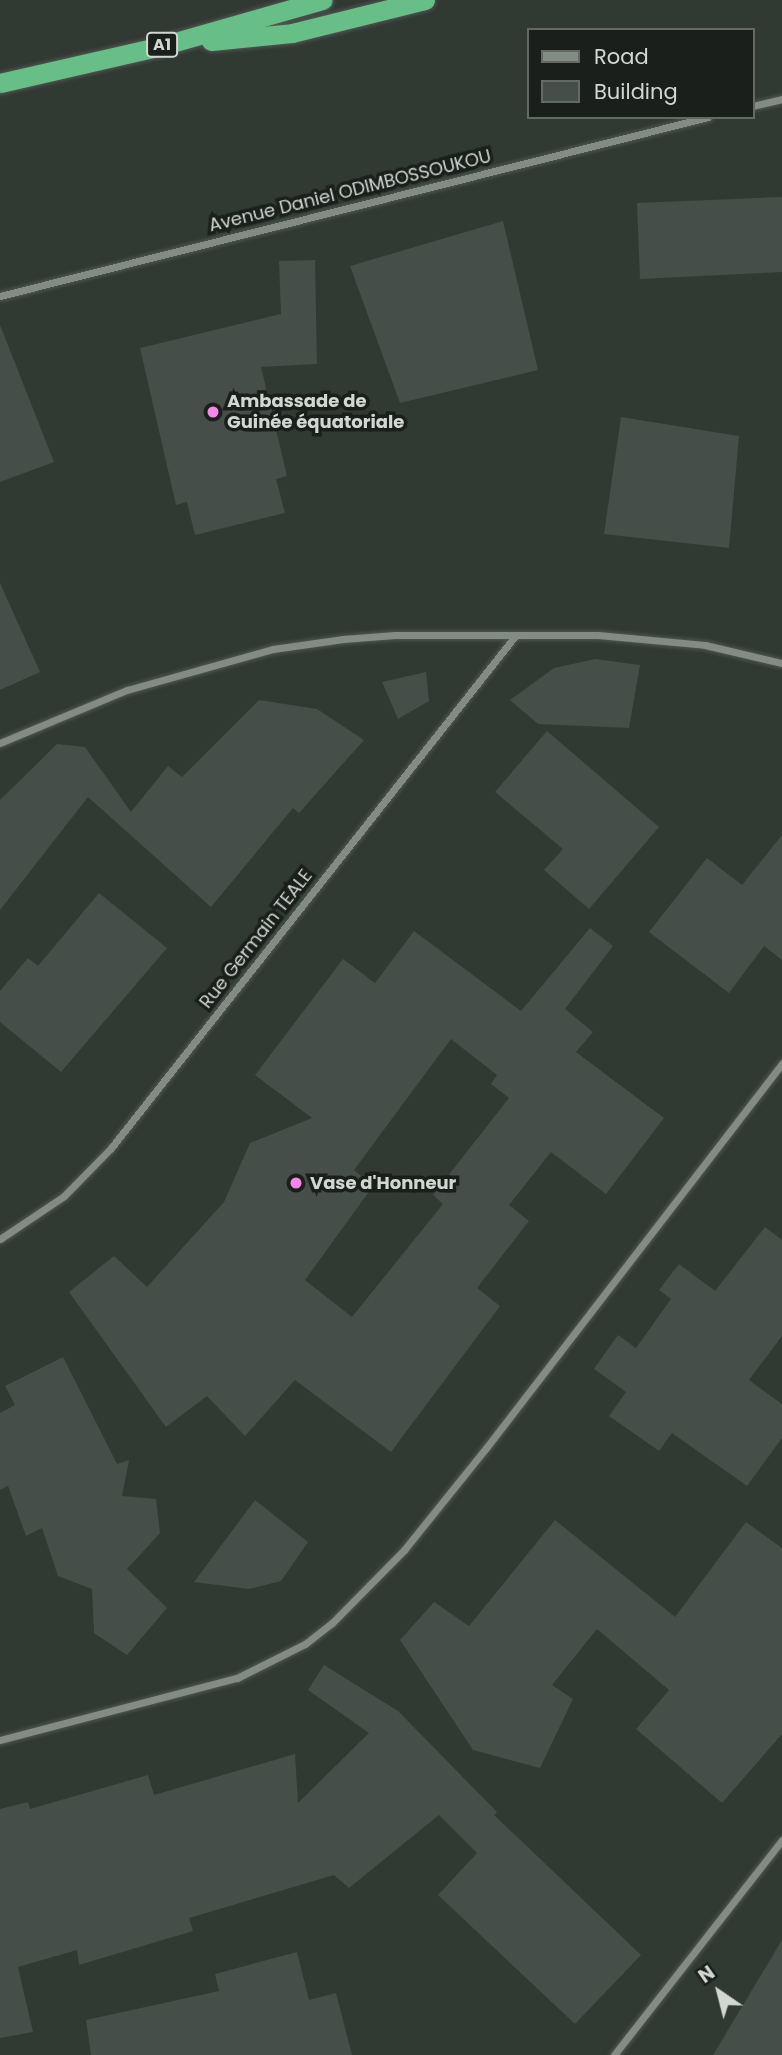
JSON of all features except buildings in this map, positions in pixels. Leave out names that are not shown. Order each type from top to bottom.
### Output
[{"type":"highway","name":"A1","points":[[0,83],[161,46],[323,0]]},
{"type":"highway","points":[[161,46],[292,33],[425,0]]},
{"type":"street","points":[[754,106],[782,99]]},
{"type":"street","name":"Avenue Daniel ODIMBOSSOUKOU","points":[[0,296],[700,119]]},
{"type":"street","points":[[0,743],[127,690],[273,649],[395,635],[643,638],[705,645],[782,663]]},
{"type":"street","name":"Rue Germain TEALE","points":[[0,1239],[64,1196],[111,1148],[515,636]]},
{"type":"street","points":[[0,1740],[237,1678],[305,1644],[332,1623],[404,1550],[486,1448],[782,1063]]},
{"type":"street","points":[[614,2055],[782,1840]]},
{"type":"place","name":"Ambassade de Guinée équatoriale","points":[[213,412]]},
{"type":"place","name":"Vase d'Honneur","points":[[296,1183]]}]
